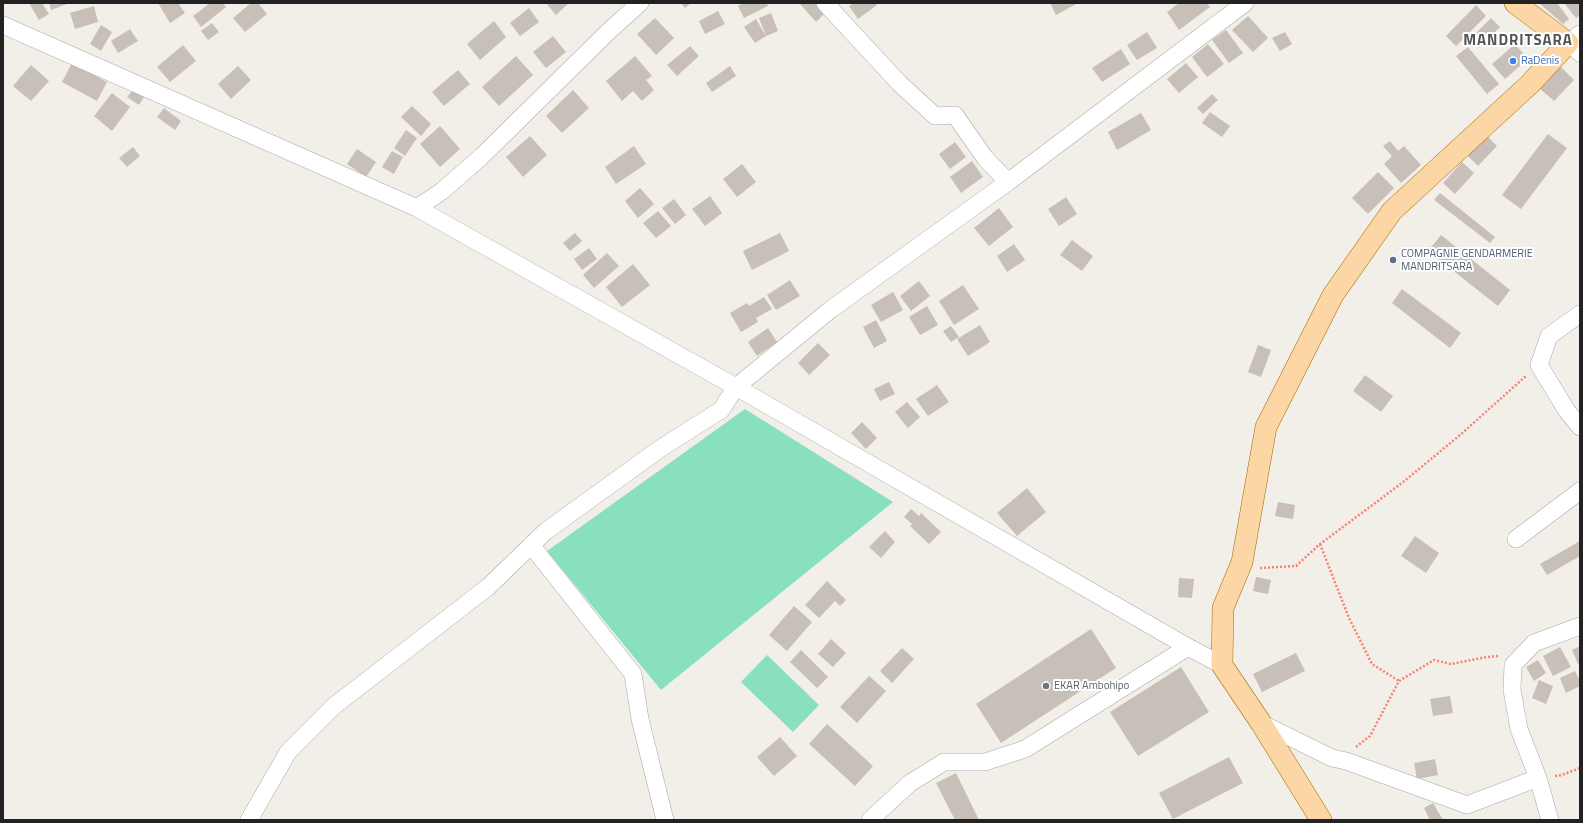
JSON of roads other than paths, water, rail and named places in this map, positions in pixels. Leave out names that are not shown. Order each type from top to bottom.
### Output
[{"type":"main road","points":[[1321,820],[1261,723],[1222,665],[1223,608],[1242,562],[1266,427],[1333,294],[1392,211],[1576,43],[1515,3]]},
{"type":"street","points":[[417,208],[442,191],[481,157],[610,30],[640,3]]},
{"type":"street","points":[[825,3],[900,84],[935,116],[955,115],[985,158],[1008,182]]},
{"type":"street","points":[[249,820],[288,752],[334,706],[488,587],[546,530],[661,448],[721,410],[736,387],[830,310],[1008,182],[1245,3]]},
{"type":"street","points":[[3,25],[417,208],[736,387],[1188,647],[1222,665]]},
{"type":"street","points":[[1580,314],[1549,336],[1539,365],[1567,411],[1580,427]]},
{"type":"street","points":[[1516,539],[1580,491]]},
{"type":"street","points":[[532,545],[633,674],[640,719],[665,820]]},
{"type":"street","points":[[1550,820],[1538,778],[1519,729],[1512,690],[1513,665],[1534,643],[1580,626]]},
{"type":"street","points":[[870,820],[910,783],[944,762],[985,762],[1024,748],[1188,647]]},
{"type":"street","points":[[1261,723],[1332,758],[1346,761],[1467,805],[1538,778]]},
{"type":"place","name":"RaDenis","points":[[1513,61]]},
{"type":"place","name":"COMPAGNIE GENDARMERIE MANDRITSARA","points":[[1393,260]]},
{"type":"place","name":"EKAR Ambohipo","points":[[1046,686]]},
{"type":"district","name":"MANDRITSARA","points":[[1518,41]]}]
